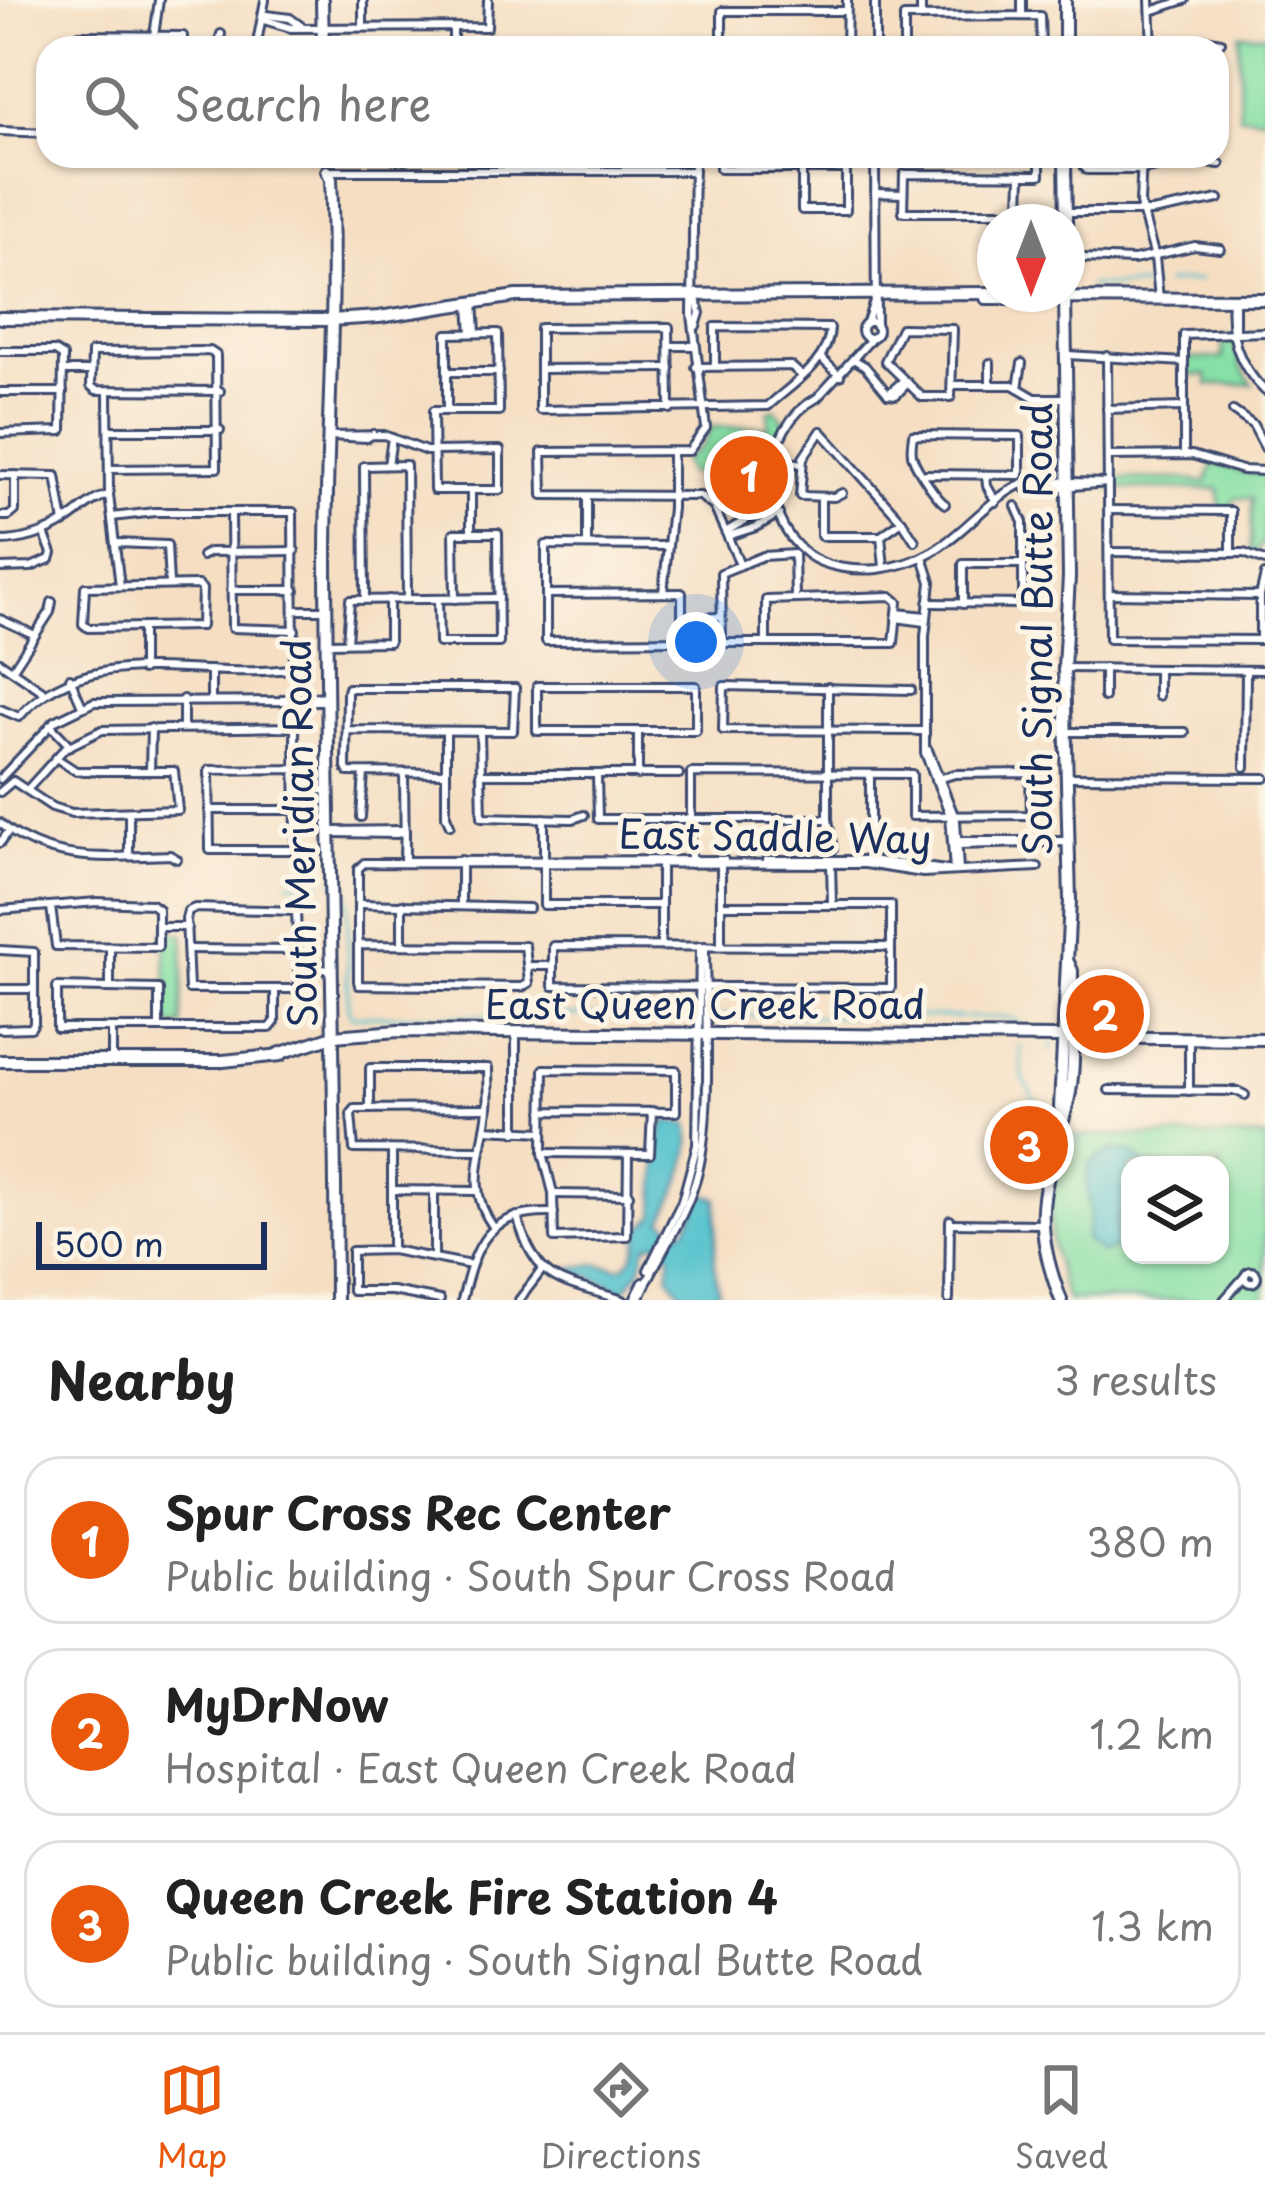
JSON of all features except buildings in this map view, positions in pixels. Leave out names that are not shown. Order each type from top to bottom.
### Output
[{"type":"main road","points":[[326,0],[326,36]]},
{"type":"main road","points":[[1065,0],[1065,36]]},
{"type":"main road","name":"South Signal Butte Road","points":[[1063,204],[1065,168]]},
{"type":"main road","name":"South Meridian Road","points":[[327,171],[332,365],[326,610],[336,1300]]},
{"type":"main road","points":[[875,295],[977,293]]},
{"type":"main road","points":[[0,319],[332,317],[517,296],[977,294]]},
{"type":"main road","points":[[1085,294],[1265,297]]},
{"type":"main road","name":"South Signal Butte Road","points":[[1061,1300],[1049,1267],[1042,1224],[1046,1172],[1068,1099],[1072,971],[1064,668],[1069,577],[1066,312]]},
{"type":"main road","name":"East Queen Creek Road","points":[[0,1060],[223,1061],[399,1031],[1265,1039]]},
{"type":"street","points":[[154,36],[159,0]]},
{"type":"street","points":[[259,36],[266,0]]},
{"type":"street","points":[[363,0],[363,26]]},
{"type":"street","points":[[264,17],[301,26],[487,27],[488,0]]},
{"type":"street","points":[[845,36],[847,0]]},
{"type":"street","points":[[875,0],[875,36]]},
{"type":"street","points":[[921,0],[921,16]]},
{"type":"street","points":[[1022,0],[1022,16]]},
{"type":"street","points":[[1150,0],[1152,36]]},
{"type":"street","points":[[1151,11],[1185,0]]},
{"type":"street","points":[[722,36],[722,11],[846,11]]},
{"type":"street","points":[[904,36],[904,17],[921,16],[1040,16],[1041,36]]},
{"type":"street","points":[[453,27],[453,36]]},
{"type":"street","points":[[79,36],[183,36]]},
{"type":"street","points":[[0,131],[36,132]]},
{"type":"street","points":[[721,168],[846,169],[846,210],[802,210],[802,169]]},
{"type":"street","points":[[875,168],[873,337],[840,376],[792,418],[782,434],[771,482],[778,511],[806,554],[837,566],[884,567],[923,557],[956,538],[1024,482]]},
{"type":"street","points":[[1021,175],[1021,212],[903,212],[904,174],[1040,175],[1040,168]]},
{"type":"street","points":[[1086,168],[1151,168]]},
{"type":"street","points":[[327,171],[694,170],[692,315],[703,435],[688,452],[542,452],[543,495],[707,499],[740,564]]},
{"type":"street","points":[[1142,170],[1142,212],[1155,257],[1159,296]]},
{"type":"street","points":[[875,193],[904,194]]},
{"type":"street","points":[[1085,216],[1219,199]]},
{"type":"street","points":[[1085,258],[1134,260],[1195,246],[1220,249]]},
{"type":"street","points":[[860,350],[875,295]]},
{"type":"street","points":[[1234,298],[1234,334],[1243,366],[1265,391]]},
{"type":"street","points":[[472,301],[474,333]]},
{"type":"street","points":[[867,322],[876,326]]},
{"type":"street","points":[[670,409],[670,327],[540,328],[540,410],[670,409],[768,406],[820,358],[830,341],[830,328],[715,327],[715,366]]},
{"type":"street","points":[[953,328],[952,397],[923,397],[906,382],[884,359],[898,330],[953,328]]},
{"type":"street","points":[[1184,455],[1184,335],[1265,332]]},
{"type":"street","points":[[330,436],[373,434],[434,451],[500,451],[500,490],[434,490],[434,451],[433,412],[499,411],[498,333],[447,334],[447,411]]},
{"type":"street","points":[[863,334],[873,337]]},
{"type":"street","points":[[670,346],[695,346]]},
{"type":"street","points":[[0,351],[61,352],[63,371],[62,431],[0,433]]},
{"type":"street","points":[[109,470],[218,468],[220,391],[214,352],[92,352],[93,389],[220,391]]},
{"type":"street","points":[[1066,355],[1184,362]]},
{"type":"street","points":[[1107,356],[1109,639],[1260,640],[1265,575]]},
{"type":"street","points":[[820,358],[840,376]]},
{"type":"street","points":[[854,359],[888,394],[896,394],[906,382]]},
{"type":"street","points":[[990,363],[990,385]]},
{"type":"street","points":[[1018,388],[1022,363]]},
{"type":"street","points":[[696,367],[791,366],[801,375]]},
{"type":"street","points":[[540,369],[670,368]]},
{"type":"street","points":[[63,371],[91,371]]},
{"type":"street","points":[[447,372],[499,372]]},
{"type":"street","points":[[953,385],[1018,388],[1035,398],[1067,398]]},
{"type":"street","points":[[108,391],[109,495],[119,586]]},
{"type":"street","points":[[0,392],[63,392]]},
{"type":"street","points":[[1107,409],[1184,407]]},
{"type":"street","points":[[1233,411],[1253,425],[1265,448]]},
{"type":"street","points":[[108,430],[220,430]]},
{"type":"street","points":[[842,493],[800,496],[801,464],[821,430],[915,541]]},
{"type":"street","points":[[945,504],[936,498],[912,458],[913,435],[1020,436],[1024,482]]},
{"type":"street","points":[[388,465],[392,438]]},
{"type":"street","points":[[663,593],[672,452]]},
{"type":"street","points":[[1107,456],[1184,455],[1265,471]]},
{"type":"street","points":[[774,458],[801,464]]},
{"type":"street","points":[[365,599],[364,466],[406,465],[407,599]]},
{"type":"street","points":[[0,475],[56,476],[58,510],[64,523]]},
{"type":"street","points":[[0,516],[13,514],[15,475]]},
{"type":"street","points":[[926,475],[1108,484]]},
{"type":"street","points":[[986,475],[996,502]]},
{"type":"street","points":[[471,490],[471,533]]},
{"type":"street","points":[[0,542],[43,533],[91,501],[109,495]]},
{"type":"street","points":[[821,497],[821,536],[881,536],[902,521]]},
{"type":"street","points":[[587,498],[587,545]]},
{"type":"street","points":[[928,603],[1023,604],[1023,522],[1016,506]]},
{"type":"street","points":[[1108,510],[1231,511],[1231,553]]},
{"type":"street","points":[[727,534],[778,511]]},
{"type":"street","points":[[231,512],[232,628],[296,630]]},
{"type":"street","points":[[0,709],[16,718],[44,692],[97,671],[294,668],[293,512],[112,517]]},
{"type":"street","points":[[0,568],[31,567],[52,556],[43,533]]},
{"type":"street","points":[[438,599],[439,643],[499,643],[498,533],[454,533],[454,599]]},
{"type":"street","points":[[881,536],[884,567]]},
{"type":"street","points":[[116,543],[167,544],[169,586]]},
{"type":"street","points":[[546,594],[682,593],[682,640],[546,640],[546,594],[546,545],[667,546]]},
{"type":"street","points":[[202,556],[209,551],[295,551]]},
{"type":"street","points":[[1108,552],[1244,553],[1265,561]]},
{"type":"street","points":[[766,643],[766,600],[897,597],[894,643],[766,643],[722,643],[721,573],[763,556],[794,554],[795,598]]},
{"type":"street","points":[[923,557],[931,582],[926,619],[926,746],[952,815],[956,871]]},
{"type":"street","points":[[963,604],[963,564],[1023,564]]},
{"type":"street","points":[[85,586],[169,586],[200,587],[201,626],[85,627],[85,586]]},
{"type":"street","points":[[231,590],[295,590]]},
{"type":"street","points":[[1109,594],[1260,596]]},
{"type":"street","points":[[347,642],[348,602],[499,598]]},
{"type":"street","points":[[327,643],[389,642],[389,599]]},
{"type":"street","points":[[13,669],[52,602]]},
{"type":"street","points":[[295,610],[326,610]]},
{"type":"street","points":[[896,615],[926,619]]},
{"type":"street","points":[[682,618],[722,616]]},
{"type":"street","points":[[0,619],[34,635]]},
{"type":"street","points":[[142,628],[142,670]]},
{"type":"street","points":[[0,662],[44,692]]},
{"type":"street","points":[[1064,668],[1265,670]]},
{"type":"street","points":[[1103,668],[1104,697]]},
{"type":"street","points":[[1158,669],[1158,696]]},
{"type":"street","points":[[211,670],[211,699]]},
{"type":"street","points":[[1245,766],[1246,670]]},
{"type":"street","points":[[70,678],[82,706]]},
{"type":"street","points":[[537,686],[696,686],[696,731],[537,730],[537,709],[537,686]]},
{"type":"street","points":[[911,690],[724,686],[723,730],[925,731]]},
{"type":"street","points":[[347,730],[513,730],[515,688],[351,687],[347,692],[346,768],[348,772],[446,773]]},
{"type":"street","points":[[828,687],[827,819],[833,849]]},
{"type":"street","points":[[0,779],[50,725],[82,706],[106,700],[327,698]]},
{"type":"street","points":[[183,699],[183,728]]},
{"type":"street","points":[[516,709],[537,709]]},
{"type":"street","points":[[50,725],[70,746]]},
{"type":"street","points":[[27,790],[70,746],[102,730],[295,727],[296,769],[296,850],[210,850],[209,770],[296,769]]},
{"type":"street","points":[[150,770],[151,728]]},
{"type":"street","points":[[446,730],[449,825]]},
{"type":"street","points":[[480,731],[482,817],[584,815]]},
{"type":"street","points":[[638,731],[638,775]]},
{"type":"street","points":[[1065,732],[1185,732]]},
{"type":"street","points":[[0,792],[13,781],[63,811],[176,812],[175,771],[76,770],[56,758]]},
{"type":"street","points":[[361,817],[364,773]]},
{"type":"street","points":[[404,773],[405,863]]},
{"type":"street","points":[[692,862],[691,773],[912,774],[912,816],[1030,815],[1030,773],[955,774],[937,779]]},
{"type":"street","points":[[480,774],[679,774]]},
{"type":"street","points":[[870,774],[870,862]]},
{"type":"street","points":[[597,775],[598,819],[827,819]]},
{"type":"street","points":[[1065,777],[1265,778]]},
{"type":"street","points":[[296,790],[328,790]]},
{"type":"street","points":[[209,810],[296,809]]},
{"type":"street","points":[[129,813],[129,856]]},
{"type":"street","points":[[544,818],[544,905],[661,905]]},
{"type":"street","points":[[0,823],[26,843],[58,854],[170,855],[177,859]]},
{"type":"street","points":[[0,843],[9,831]]},
{"type":"street","points":[[328,832],[405,831]]},
{"type":"street","points":[[956,843],[1066,842]]},
{"type":"street","points":[[461,861],[461,905]]},
{"type":"street","points":[[661,862],[661,946]]},
{"type":"street","points":[[721,862],[721,946]]},
{"type":"street","points":[[831,862],[832,905]]},
{"type":"street","name":"East Saddle Way","points":[[358,904],[360,864],[870,862],[956,871],[1038,867]]},
{"type":"street","points":[[0,910],[97,902],[156,905],[158,947],[56,946],[51,907]]},
{"type":"street","points":[[358,945],[525,946],[529,983],[522,987],[363,986],[358,981],[358,945],[358,904],[529,908]]},
{"type":"street","points":[[402,904],[402,945]]},
{"type":"street","points":[[721,905],[891,905],[891,946],[891,988],[553,986],[553,946],[891,946]]},
{"type":"street","points":[[188,911],[296,911],[299,950],[298,989],[189,989],[188,911]]},
{"type":"street","points":[[158,927],[187,927]]},
{"type":"street","points":[[636,1300],[698,1174],[702,946]]},
{"type":"street","points":[[110,947],[110,987]]},
{"type":"street","points":[[188,949],[299,950]]},
{"type":"street","points":[[0,950],[34,952],[32,1028],[0,1029]]},
{"type":"street","points":[[529,966],[553,966]]},
{"type":"street","points":[[299,970],[331,969]]},
{"type":"street","points":[[159,1028],[159,988],[57,987],[57,1028],[159,1028],[273,1027],[275,989]]},
{"type":"street","points":[[0,989],[34,989]]},
{"type":"street","points":[[112,1028],[112,1061]]},
{"type":"street","points":[[516,1034],[516,1132]]},
{"type":"street","points":[[1189,1038],[1189,1090]]},
{"type":"street","points":[[370,1109],[370,1068],[488,1068],[477,1191],[494,1228]]},
{"type":"street","points":[[544,1112],[676,1112],[676,1070],[544,1069],[543,1154],[554,1194],[554,1238],[627,1236],[628,1154]]},
{"type":"street","points":[[677,1090],[702,1090]]},
{"type":"street","points":[[1109,1090],[1237,1091],[1245,1095]]},
{"type":"street","points":[[478,1150],[352,1148],[352,1110],[488,1108]]},
{"type":"street","points":[[543,1154],[650,1154],[652,1112]]},
{"type":"street","points":[[485,1129],[543,1132]]},
{"type":"street","points":[[392,1150],[392,1250]]},
{"type":"street","points":[[392,1190],[477,1191]]},
{"type":"street","points":[[434,1190],[434,1256]]},
{"type":"street","points":[[554,1194],[628,1195]]},
{"type":"street","points":[[461,1300],[482,1240],[494,1228],[517,1216],[554,1213]]},
{"type":"street","points":[[517,1216],[527,1250],[542,1270],[562,1282],[622,1300]]},
{"type":"street","points":[[949,1300],[950,1222],[1042,1224]]},
{"type":"street","points":[[440,1300],[352,1291],[352,1251],[392,1250],[471,1265]]},
{"type":"street","points":[[519,1300],[542,1270]]},
{"type":"street","points":[[1226,1300],[1245,1279]]},
{"type":"green space","points":[[1239,34],[1265,34],[1265,117],[1239,116]]},
{"type":"green space","points":[[1223,337],[1231,337],[1252,384],[1208,385],[1207,375],[1186,375],[1186,359],[1223,358]]},
{"type":"green space","points":[[775,409],[786,423],[771,464],[775,507],[746,520],[725,486],[688,473],[683,461],[704,444],[712,427],[768,427],[769,411]]},
{"type":"green space","points":[[1213,463],[1265,474],[1265,539],[1255,554],[1251,553],[1252,498],[1235,498],[1230,508],[1220,509],[1219,489],[1110,489],[1110,479],[1206,483]]},
{"type":"green space","points":[[164,931],[183,934],[182,1026],[164,1025]]},
{"type":"green space","points":[[1062,1135],[1265,1137],[1265,1300],[1067,1300],[1054,1256],[1051,1199]]},
{"type":"water","points":[[667,1121],[689,1124],[690,1148],[663,1220],[680,1231],[686,1229],[703,1194],[717,1198],[715,1261],[721,1300],[687,1300],[668,1275],[671,1255],[656,1242],[646,1246],[640,1271],[624,1291],[575,1275],[570,1268],[595,1264],[621,1268],[632,1257],[639,1230],[655,1216],[657,1164]]},
{"type":"water","points":[[1114,1150],[1136,1156],[1121,1156],[1119,1242],[1102,1253],[1086,1241],[1087,1174],[1102,1155]]},
{"type":"waterway","points":[[1166,283],[1200,280]]},
{"type":"waterway","points":[[1089,286],[1151,286]]},
{"type":"waterway","points":[[333,881],[344,882],[348,894],[348,1009],[352,1016],[694,1015]]},
{"type":"waterway","points":[[288,882],[321,882]]},
{"type":"waterway","points":[[710,1015],[962,1017]]},
{"type":"waterway","points":[[966,1017],[1013,1018],[1020,1028]]},
{"type":"waterway","points":[[1051,1044],[1051,1051]]},
{"type":"waterway","points":[[1020,1045],[1023,1078],[1044,1117]]},
{"type":"waterway","points":[[1065,1141],[1085,1139]]},
{"type":"place","name":"Spur Cross Rec Center","points":[[749,475]]},
{"type":"place","name":"MyDrNow","points":[[1105,1014]]},
{"type":"place","name":"Queen Creek Fire Station 4","points":[[1029,1145]]}]
